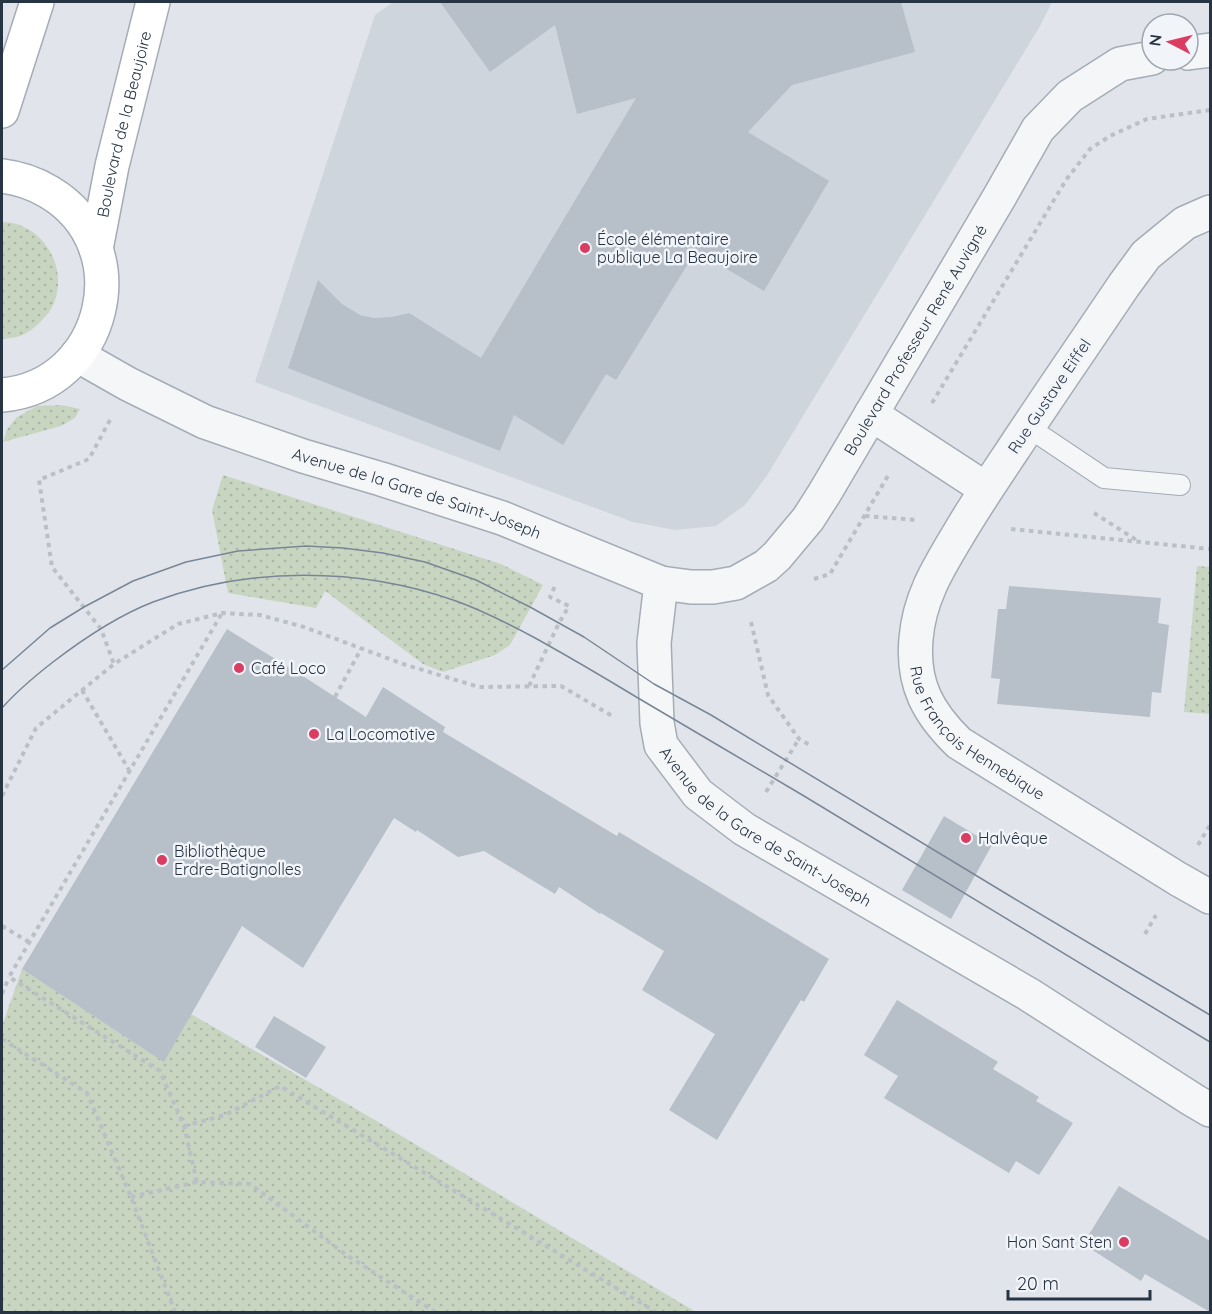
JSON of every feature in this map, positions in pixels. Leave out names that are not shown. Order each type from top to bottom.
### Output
[{"type":"main road","points":[[2,111],[37,2]]},
{"type":"main road","name":"Boulevard de la Beaujoire","points":[[96,249],[112,166],[153,2]]},
{"type":"main road","points":[[2,176],[35,184],[58,197],[69,207],[86,227],[96,249],[103,281],[100,308],[93,330],[78,355],[55,376],[42,384],[2,395]]},
{"type":"street","name":"Boulevard Professeur René Auvigné","points":[[661,583],[702,587],[736,583],[766,566],[777,556],[808,519],[1038,129],[1070,96],[1120,64],[1140,60]]},
{"type":"street","name":"Rue Gustave Eiffel","points":[[986,489],[1146,255],[1185,223],[1210,212]]},
{"type":"street","name":"Avenue de la Gare de Saint-Joseph","points":[[78,355],[128,384],[205,422],[303,456],[502,518],[661,583],[654,643],[657,723],[661,744],[698,794],[744,829],[1028,994],[1210,1110]]},
{"type":"street","points":[[871,414],[986,489]]},
{"type":"street","name":"Rue François Hennebique","points":[[986,489],[934,575],[921,606],[916,638],[916,664],[922,695],[942,727],[959,743],[1210,897]]},
{"type":"lane","points":[[1028,427],[1104,478],[1180,484]]},
{"type":"path","points":[[807,581],[830,574],[1066,180],[1090,149],[1110,136],[1147,119],[1210,110]]},
{"type":"path","points":[[114,664],[101,629],[52,567],[39,480],[89,459],[128,384]]},
{"type":"path","points":[[864,516],[1210,549]]},
{"type":"path","points":[[529,686],[569,606],[550,597],[575,548]]},
{"type":"path","points":[[736,583],[753,626],[768,695],[799,739],[810,745]]},
{"type":"path","points":[[2,994],[29,942],[222,613]]},
{"type":"path","points":[[2,796],[36,728],[114,664],[178,624],[222,613],[260,615],[304,627],[404,664],[479,687],[561,686],[661,744]]},
{"type":"path","points":[[335,697],[361,649]]},
{"type":"path","points":[[82,690],[129,771]]},
{"type":"path","points":[[744,829],[799,739]]},
{"type":"path","points":[[2,926],[29,942]]},
{"type":"path","points":[[9,977],[160,1071],[184,1126],[197,1182]]},
{"type":"path","points":[[2,1039],[87,1093],[131,1197],[175,1312]]},
{"type":"path","points":[[184,1126],[225,1115],[280,1086],[656,1312]]},
{"type":"path","points":[[131,1197],[197,1182],[250,1184],[348,1256],[435,1312]]},
{"type":"shaded area","points":[[393,2],[1052,2],[1040,26],[766,477],[745,505],[716,526],[675,530],[633,522],[255,382],[375,15]]},
{"type":"green space","points":[[2,222],[17,224],[30,230],[41,240],[56,265],[58,280],[57,295],[51,309],[40,322],[23,335],[2,339]]},
{"type":"green space","points":[[62,405],[80,409],[75,418],[61,426],[3,442],[7,429],[17,417],[37,406]]},
{"type":"green space","points":[[223,475],[501,564],[543,585],[510,645],[495,655],[443,672],[423,664],[325,591],[316,608],[228,593],[212,510]]},
{"type":"green space","points":[[1197,566],[1210,567],[1210,714],[1184,712]]},
{"type":"green space","points":[[22,969],[164,1061],[191,1014],[363,1113],[696,1312],[2,1312],[2,1026]]},
{"type":"building","points":[[440,2],[901,2],[915,52],[792,85],[748,132],[829,181],[764,291],[696,251],[616,380],[606,374],[563,445],[514,415],[500,451],[288,368],[318,280],[342,304],[360,315],[374,318],[409,313],[481,358],[636,98],[577,114],[555,25],[490,72]]},
{"type":"building","points":[[1009,586],[1161,598],[1158,623],[1169,625],[1161,693],[1152,692],[1150,717],[997,704],[1000,679],[991,678],[998,609],[1006,609]]},
{"type":"building","points":[[227,629],[366,717],[383,687],[445,727],[443,732],[617,836],[619,832],[829,959],[804,1002],[801,1000],[717,1140],[669,1110],[715,1034],[642,990],[664,951],[559,887],[555,894],[484,851],[458,857],[394,818],[303,968],[242,926],[164,1062],[22,969]]},
{"type":"building","points":[[944,816],[992,845],[951,919],[902,890]]},
{"type":"building","points":[[897,1000],[998,1062],[993,1069],[1039,1097],[1036,1101],[1073,1123],[1039,1175],[1016,1161],[1009,1173],[884,1098],[898,1076],[864,1055]]},
{"type":"building","points":[[274,1016],[326,1047],[306,1078],[255,1047]]},
{"type":"building","points":[[1119,1186],[1210,1241],[1210,1312],[1145,1274],[1141,1281],[1083,1244]]},
{"type":"tram line","points":[[2,670],[50,628],[84,607],[133,581],[186,562],[238,551],[306,546],[383,553],[425,562],[476,580],[584,637],[654,684],[711,715],[1210,1015]]},
{"type":"tram line","points":[[2,708],[46,667],[101,629],[153,602],[190,590],[227,582],[304,575],[382,582],[419,590],[456,601],[487,614],[562,653],[804,796],[1210,1042]]},
{"type":"place","name":"École élémentaire publique La Beaujoire","points":[[585,248]]},
{"type":"place","name":"Café Loco","points":[[239,668]]},
{"type":"place","name":"La Locomotive","points":[[314,734]]},
{"type":"place","name":"Halvêque","points":[[966,838]]},
{"type":"place","name":"Bibliothèque Erdre-Batignolles","points":[[162,860]]},
{"type":"place","name":"Hon Sant Sten","points":[[1124,1242]]}]
